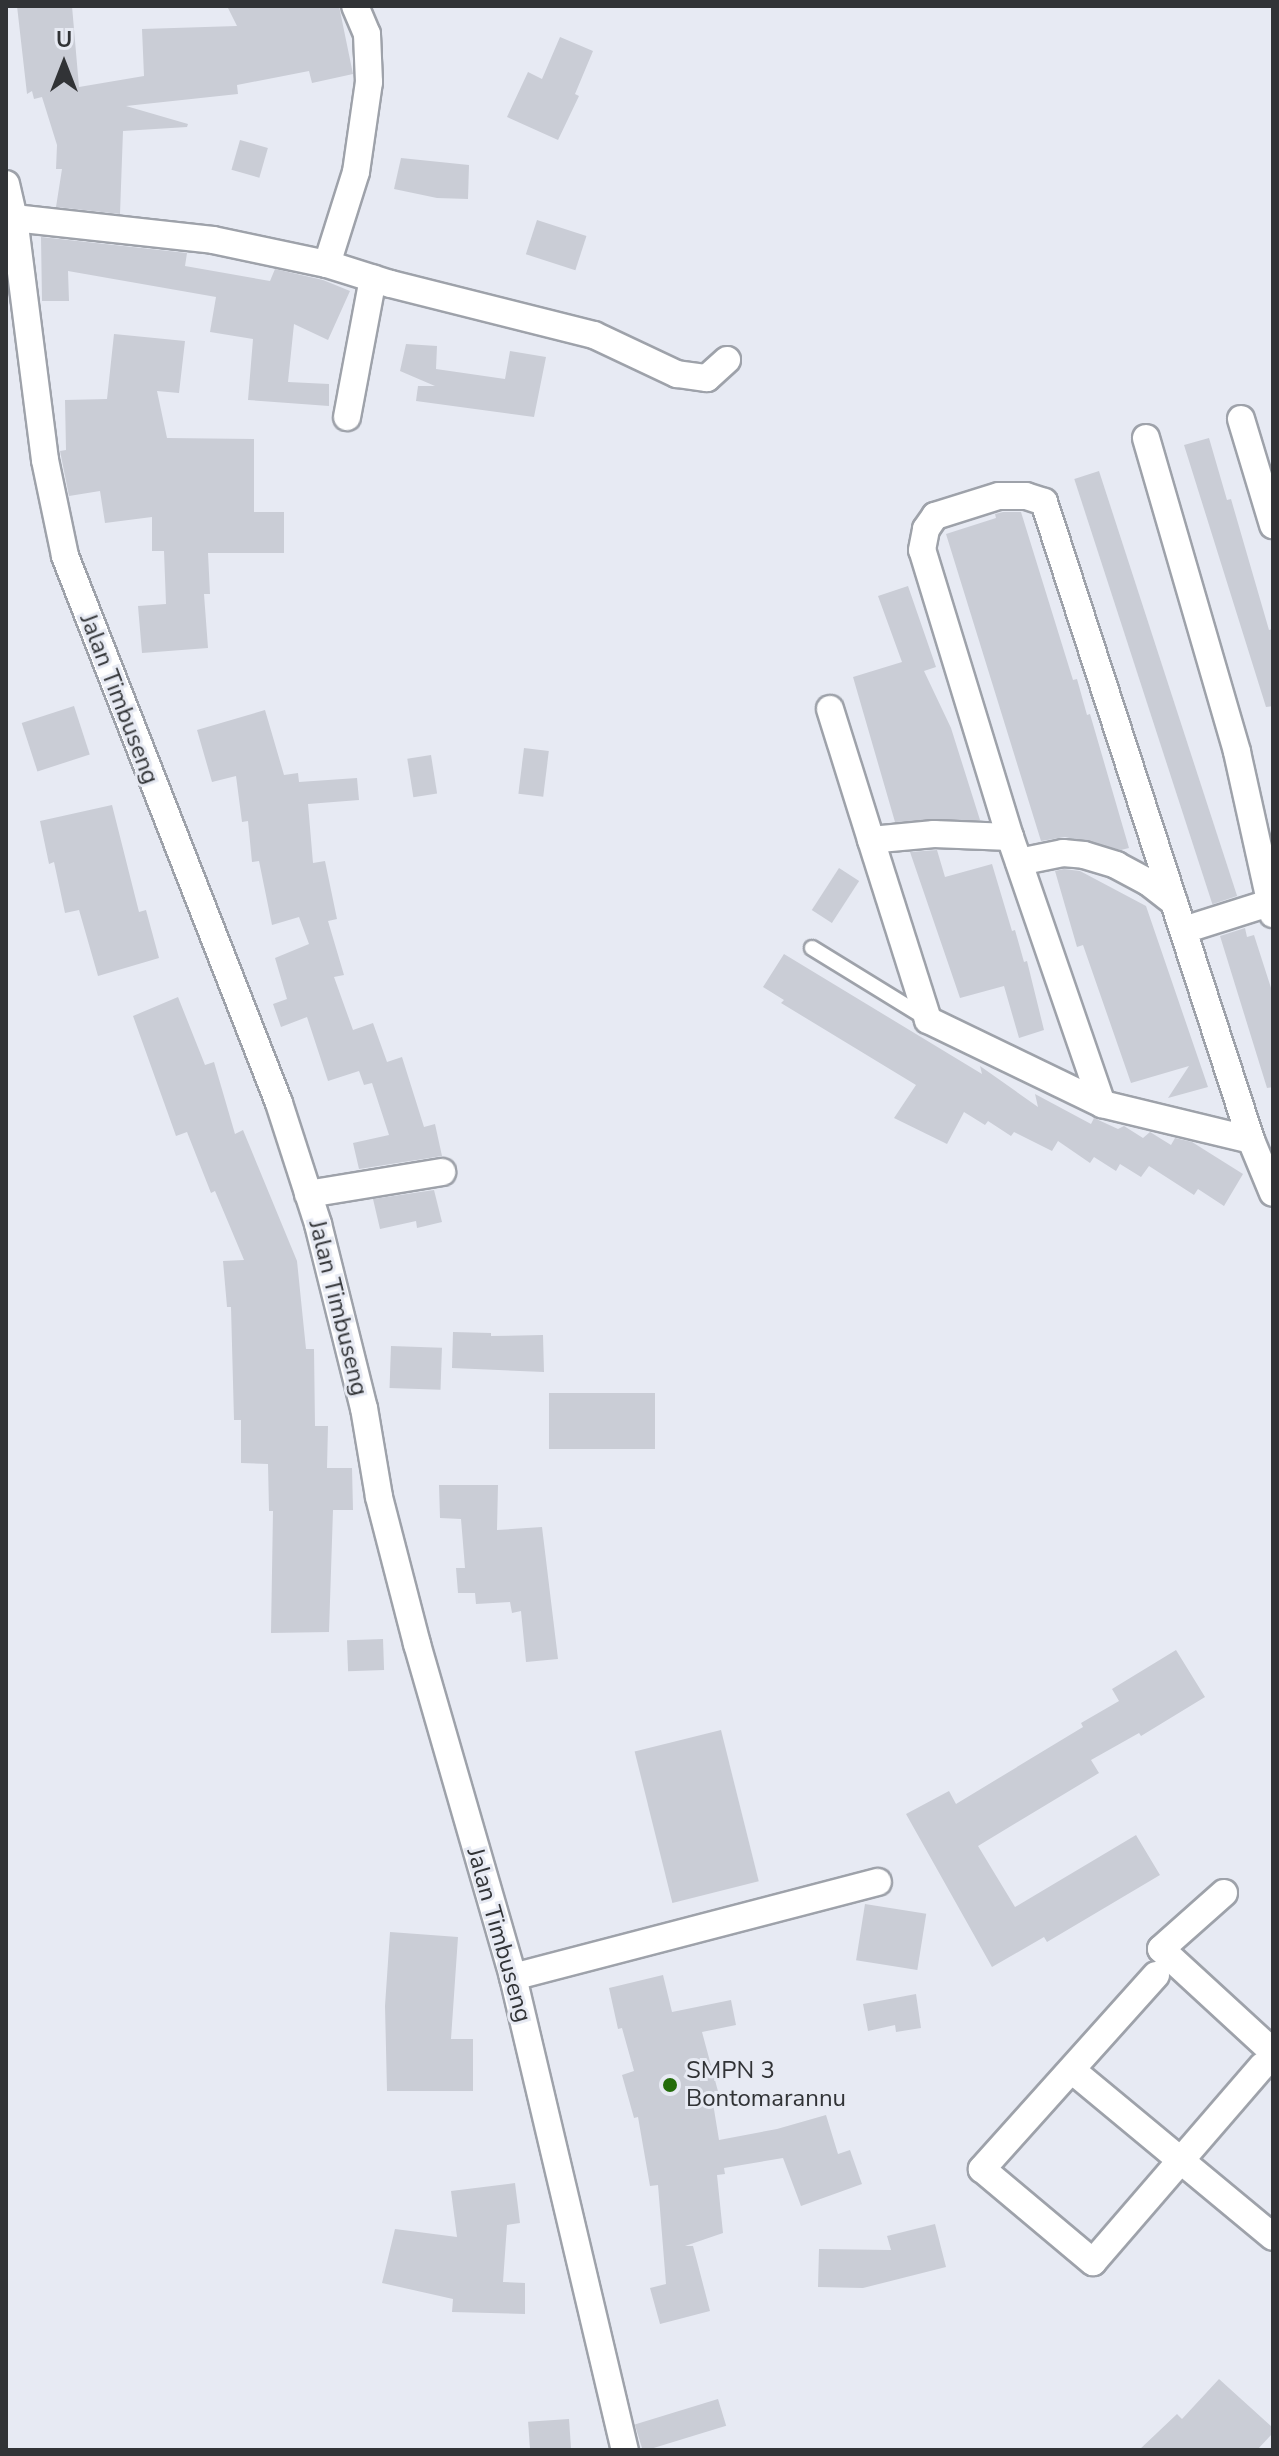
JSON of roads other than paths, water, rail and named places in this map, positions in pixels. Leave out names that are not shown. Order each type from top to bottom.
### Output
[{"type":"street","points":[[327,264],[356,172],[369,82],[367,34],[355,6]]},
{"type":"street","name":"Jalan Timbuseng","points":[[6,184],[14,218],[43,446],[65,556],[279,1103],[308,1194],[364,1408],[379,1497],[417,1644],[513,1977],[625,2450]]},
{"type":"street","points":[[14,218],[213,240],[327,264],[594,335],[677,374],[707,378],[727,360]]},
{"type":"street","points":[[347,417],[373,278]]},
{"type":"street","points":[[1241,419],[1273,525]]},
{"type":"street","points":[[1146,438],[1237,752],[1271,908],[1184,930]]},
{"type":"street","points":[[1102,1104],[1015,850],[922,550],[926,529],[935,516],[999,496],[1026,496],[1044,502],[1251,1140],[1273,1193]]},
{"type":"street","points":[[830,709],[928,1020],[1102,1104],[1251,1140]]},
{"type":"street","points":[[871,840],[934,834],[1015,850],[1084,855],[1116,865],[1148,882],[1174,903]]},
{"type":"street","points":[[308,1194],[442,1172]]},
{"type":"street","points":[[513,1977],[878,1882]]},
{"type":"street","points":[[1156,1975],[982,2169],[1093,2262],[1269,2052],[1161,1949],[1224,1893]]},
{"type":"street","points":[[1073,2071],[1273,2237]]},
{"type":"lane","points":[[812,948],[928,1020]]},
{"type":"place","name":"SMPN 3 Bontomarannu","points":[[670,2085]]}]
